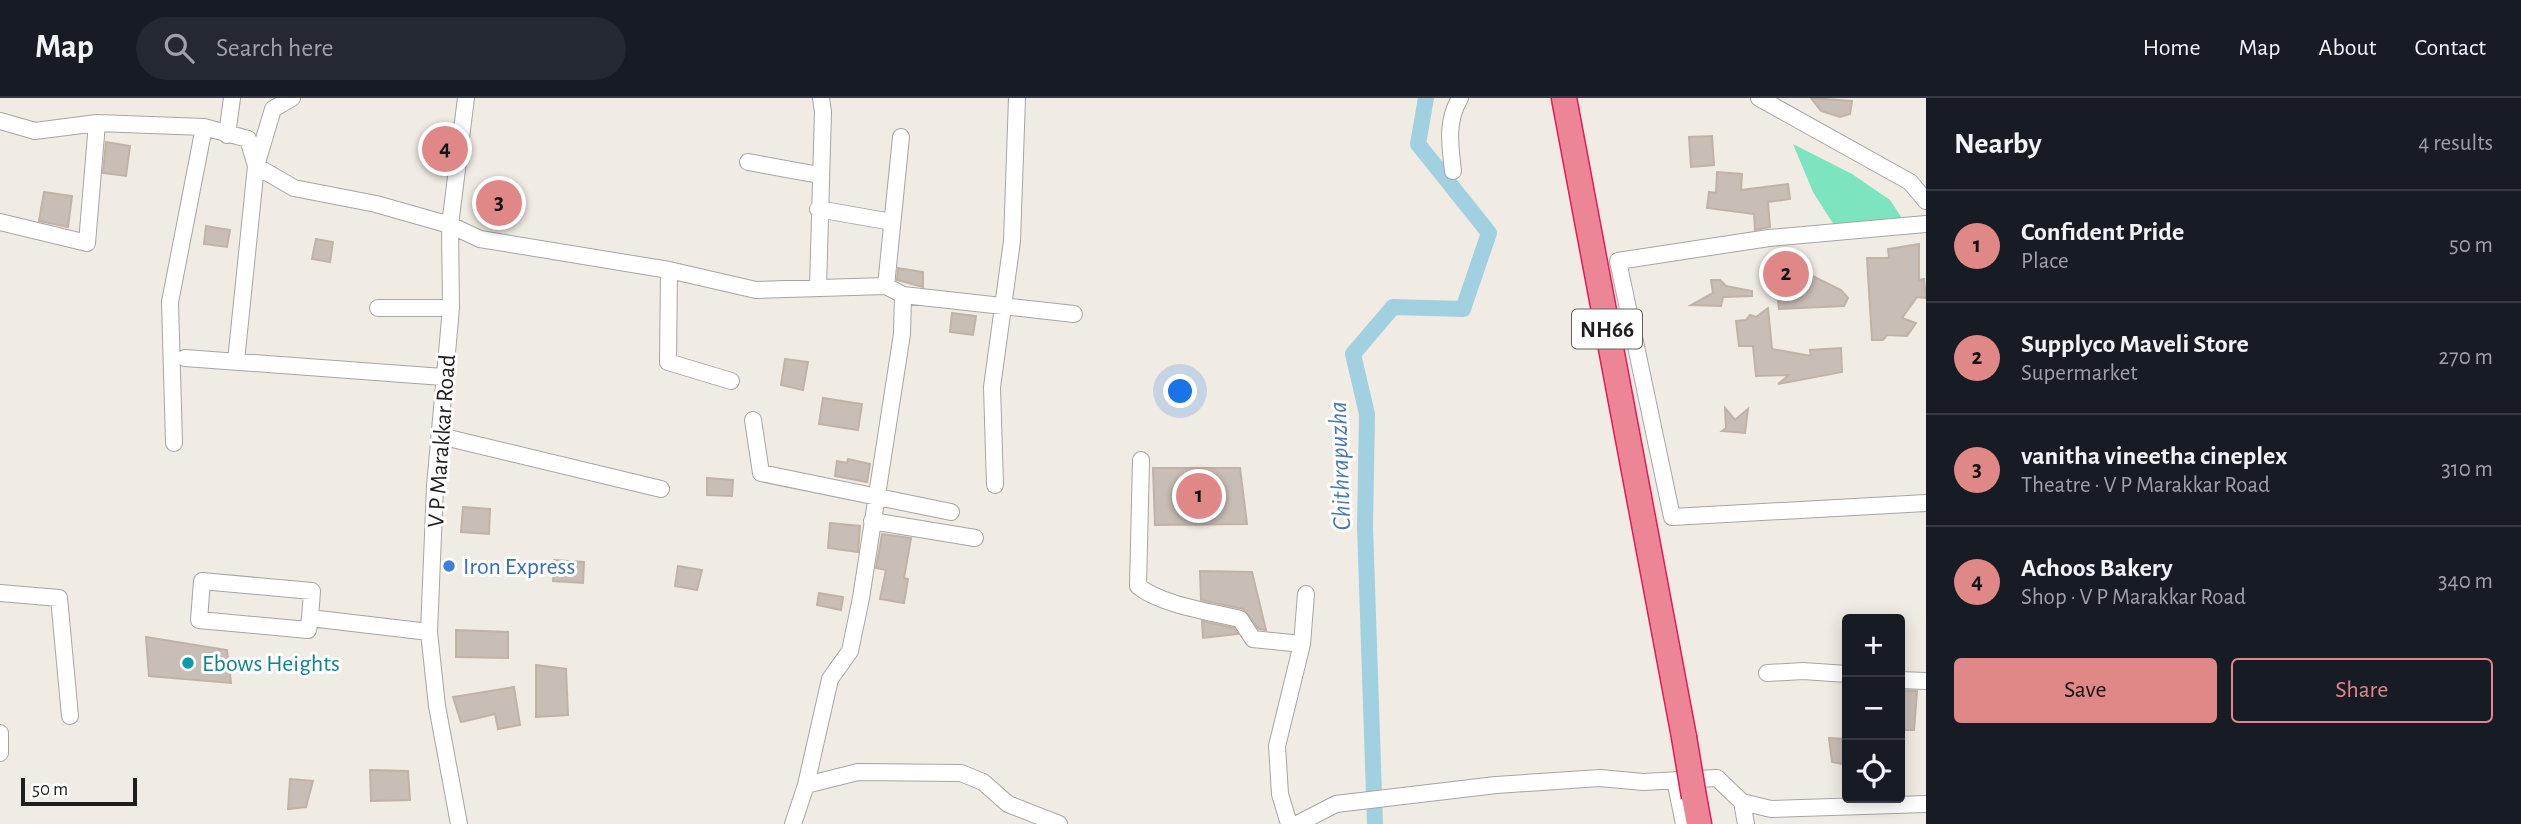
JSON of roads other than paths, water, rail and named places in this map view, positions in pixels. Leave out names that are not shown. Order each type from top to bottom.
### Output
[{"type":"highway","name":"NH66","points":[[1564,98],[1653,560],[1699,824]]},
{"type":"street","points":[[227,135],[232,98]]},
{"type":"street","points":[[236,361],[256,166],[273,109],[292,98]]},
{"type":"street","name":"V P Marakkar Road","points":[[459,824],[437,706],[429,632],[443,377],[451,308],[450,225],[466,98]]},
{"type":"street","points":[[818,288],[818,209],[823,112],[821,98]]},
{"type":"street","points":[[995,485],[992,387],[1012,242],[1017,98]]},
{"type":"street","points":[[1453,171],[1449,140],[1451,114],[1460,98]]},
{"type":"street","points":[[1759,98],[1910,182],[1926,201]]},
{"type":"street","points":[[0,121],[35,131],[97,123],[204,127],[248,139],[256,166],[294,188],[376,204],[450,225],[480,239],[669,270],[756,290],[886,286],[903,295],[1074,314]]},
{"type":"street","points":[[0,222],[87,243],[97,123]]},
{"type":"street","points":[[174,443],[170,302],[204,127]]},
{"type":"street","points":[[886,286],[901,137]]},
{"type":"street","points":[[748,162],[819,175]]},
{"type":"street","points":[[818,209],[892,222]]},
{"type":"street","points":[[1926,224],[1769,238],[1618,261],[1672,517],[1926,503]]},
{"type":"street","points":[[669,270],[668,362],[731,381]]},
{"type":"street","points":[[794,822],[806,785],[830,679],[850,651],[902,334],[903,295]]},
{"type":"street","points":[[378,308],[451,308]]},
{"type":"street","points":[[185,358],[443,377]]},
{"type":"street","points":[[753,419],[761,473],[951,512]]},
{"type":"street","points":[[440,436],[661,489]]},
{"type":"street","points":[[1141,460],[1138,586],[1145,592],[1184,605],[1240,619],[1253,639],[1302,644]]},
{"type":"street","points":[[872,521],[975,538]]},
{"type":"street","points":[[202,581],[312,591],[310,618],[308,630],[200,620],[202,581]]},
{"type":"street","points":[[0,593],[59,598],[70,716]]},
{"type":"street","points":[[1289,824],[1280,794],[1277,746],[1302,644],[1306,594]]},
{"type":"street","points":[[310,618],[429,632]]},
{"type":"street","points":[[1767,673],[1803,671],[1842,674]]},
{"type":"street","points":[[1905,680],[1926,681]]},
{"type":"street","points":[[0,733],[0,753]]},
{"type":"street","points":[[806,785],[858,772],[961,773],[984,782],[1008,804],[1059,824]]},
{"type":"street","points":[[1297,824],[1336,804],[1600,778],[1643,782],[1717,778],[1742,802],[1771,809],[1926,804]]},
{"type":"street","points":[[1675,780],[1684,824]]},
{"type":"street","points":[[1742,802],[1746,824]]},
{"type":"waterway","name":"Chithrapuzha","points":[[1375,824],[1365,526],[1367,414],[1353,354],[1393,307],[1463,309],[1489,233],[1418,144],[1426,98]]},
{"type":"place","name":"Achoos Bakery","points":[[445,149]]},
{"type":"place","name":"vanitha vineetha cineplex","points":[[499,203]]},
{"type":"place","name":"Supplyco Maveli Store","points":[[1786,274]]},
{"type":"place","name":"Confident Pride","points":[[1199,496]]},
{"type":"place","name":"Iron Express","points":[[449,566]]},
{"type":"place","name":"Ebows Heights","points":[[188,663]]}]
